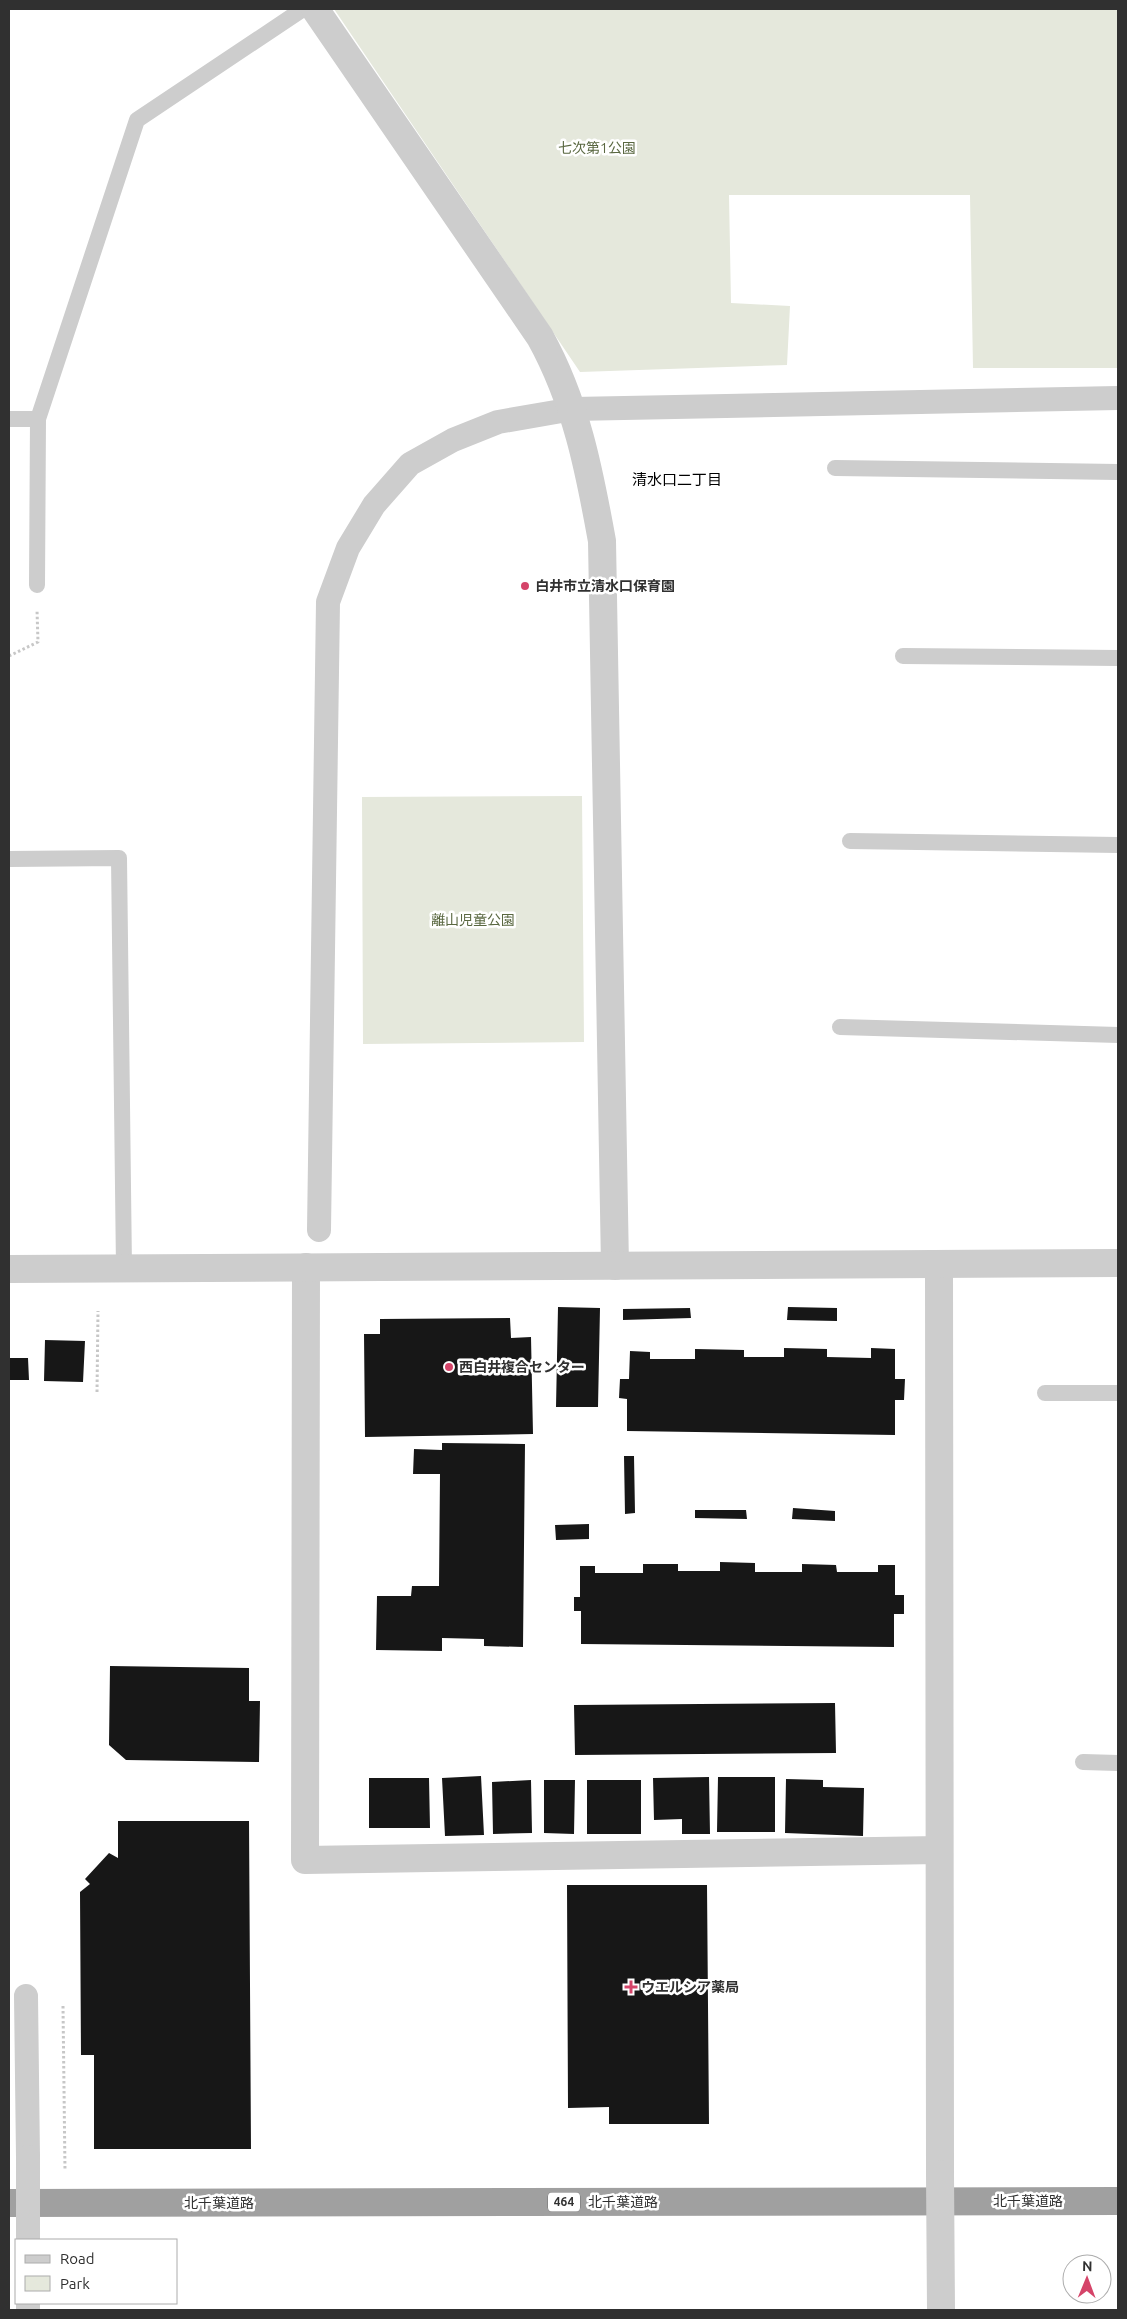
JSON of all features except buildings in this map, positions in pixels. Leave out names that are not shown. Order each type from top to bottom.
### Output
[{"type":"highway","name":"北千葉道路","points":[[9,2203],[1118,2201]]},
{"type":"street","points":[[315,9],[540,337],[558,368],[573,409],[589,472],[602,541],[615,1266]]},
{"type":"street","points":[[319,1230],[328,602],[348,548],[374,505],[410,464],[453,440],[498,422],[573,409],[1118,398]]},
{"type":"street","points":[[9,1269],[1118,1263]]},
{"type":"street","points":[[939,1264],[941,2310]]},
{"type":"street","points":[[306,1267],[305,1860],[939,1850]]},
{"type":"street","points":[[26,1996],[28,2239]]},
{"type":"lane","points":[[37,585],[38,419],[137,120],[304,9]]},
{"type":"lane","points":[[9,419],[38,419]]},
{"type":"lane","points":[[836,468],[1118,472]]},
{"type":"lane","points":[[903,656],[1118,658]]},
{"type":"lane","points":[[850,841],[1118,845]]},
{"type":"lane","points":[[9,859],[119,858],[124,1268]]},
{"type":"lane","points":[[840,1027],[1118,1035]]},
{"type":"lane","points":[[1045,1393],[1118,1393]]},
{"type":"lane","points":[[1083,1762],[1118,1763]]},
{"type":"path","points":[[9,656],[38,642],[37,585]]},
{"type":"path","points":[[97,1392],[98,1311]]},
{"type":"path","points":[[63,2006],[65,2171]]},
{"type":"green space","name":"七次第1公園","points":[[334,9],[1118,9],[1118,368],[973,368],[970,195],[729,195],[731,303],[790,306],[787,365],[580,372]]},
{"type":"green space","name":"離山児童公園","points":[[582,796],[584,1042],[363,1044],[362,797]]},
{"type":"place","name":"白井市立清水口保育園","points":[[525,586]]},
{"type":"place","name":"西白井複合センター","points":[[449,1367]]},
{"type":"place","name":"ウエルシア薬局","points":[[631,1987]]},
{"type":"district","name":"清水口二丁目","points":[[677,480]]}]
